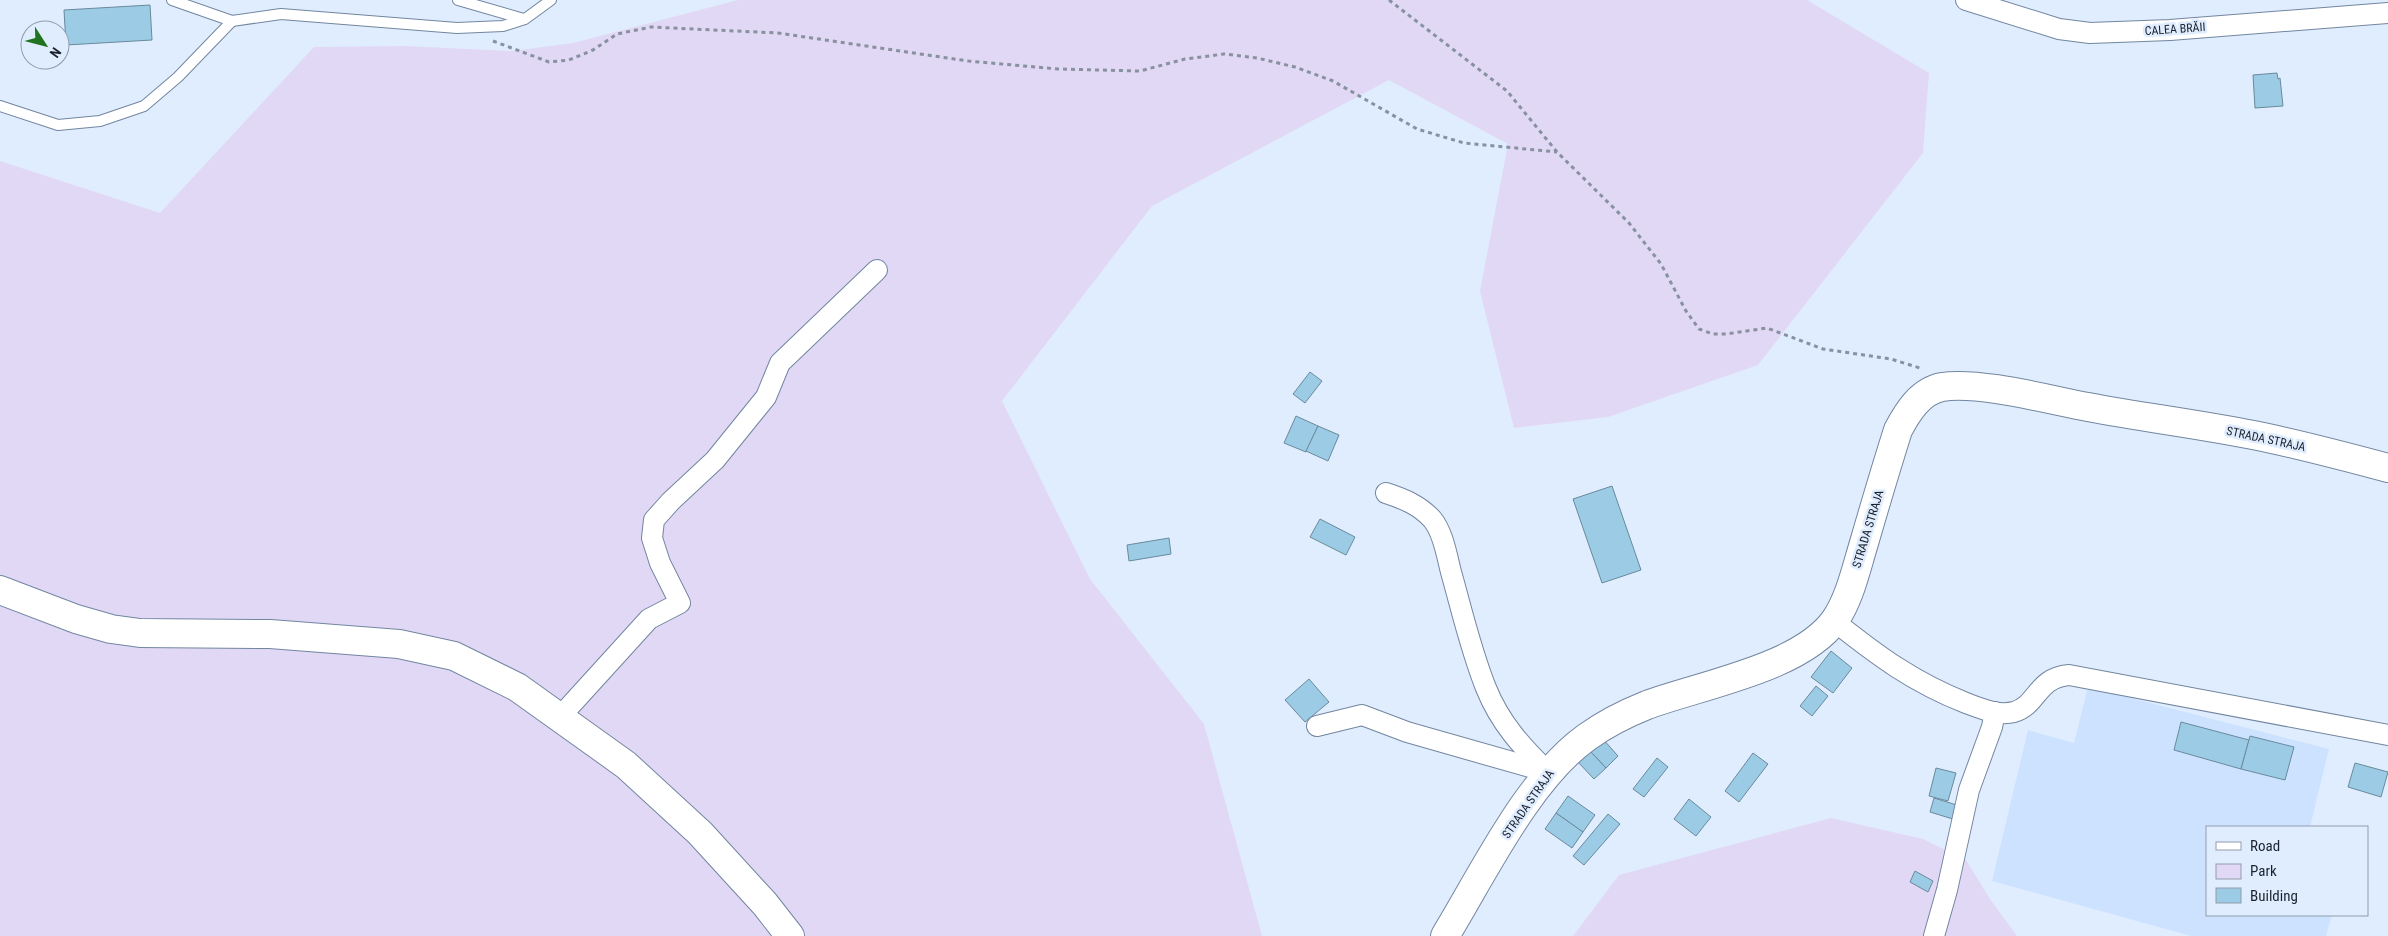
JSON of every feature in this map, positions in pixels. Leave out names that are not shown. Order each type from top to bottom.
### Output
[{"type":"main road","name":"STRADA STRAJA","points":[[1446,936],[1502,841],[1549,773],[1565,755],[1588,737],[1617,719],[1646,706],[1766,667],[1796,652],[1814,640],[1834,621],[1848,594],[1898,430],[1908,412],[1919,399],[1942,387],[1962,386],[2008,392],[2252,435],[2388,468]]},
{"type":"main road","points":[[0,590],[76,619],[110,629],[140,633],[270,634],[399,644],[454,656],[517,687],[626,765],[700,833],[765,904],[790,936]]},
{"type":"street","name":"CALEA BRĂII","points":[[1966,0],[2059,29],[2090,33],[2170,30],[2388,13]]},
{"type":"street","points":[[559,718],[649,619],[680,603],[660,563],[652,538],[654,520],[714,460],[766,397],[780,363],[877,270]]},
{"type":"street","points":[[1386,493],[1419,507],[1433,521],[1444,545],[1477,662],[1490,698],[1509,731],[1549,773]]},
{"type":"street","points":[[1834,621],[1911,678],[1945,695],[1995,712],[2005,714],[2017,711],[2029,703],[2047,681],[2059,676],[2069,675],[2388,735]]},
{"type":"street","points":[[1934,936],[1947,890],[1968,790],[1992,728],[1995,712]]},
{"type":"street","points":[[1317,726],[1362,715],[1422,736],[1549,773]]},
{"type":"lane","points":[[172,0],[232,21],[281,14],[458,28],[503,26],[525,19],[551,0]]},
{"type":"lane","points":[[458,0],[525,19]]},
{"type":"lane","points":[[0,106],[58,125],[100,121],[144,106],[178,78],[232,21]]},
{"type":"path","points":[[1389,0],[1507,91],[1557,152],[1629,223],[1662,264],[1686,311],[1699,329],[1713,334],[1726,334],[1767,328],[1824,349],[1891,360],[1922,368],[1942,387]]},
{"type":"path","points":[[458,28],[549,62],[569,60],[593,50],[617,34],[651,27],[778,33],[968,61],[1058,69],[1140,71],[1185,59],[1224,54],[1257,58],[1295,67],[1333,81],[1417,129],[1464,143],[1557,152]]},
{"type":"shaded area","points":[[2088,687],[2329,749],[2310,826],[2206,826],[2206,916],[2332,916],[2326,936],[2191,936],[1992,881],[2028,730],[2074,743]]},
{"type":"green space","points":[[738,0],[1807,0],[1929,73],[1923,153],[1758,365],[1608,417],[1514,428],[1480,291],[1508,144],[1389,80],[1152,206],[1002,401],[1090,579],[1204,724],[1262,936],[0,936],[0,161],[160,213],[314,47],[405,46],[512,51],[573,43]]},
{"type":"green space","points":[[1831,818],[1923,839],[1966,860],[1990,899],[2017,936],[1573,936],[1619,875]]},
{"type":"building","points":[[150,5],[152,40],[70,45],[70,20],[65,20],[64,10]]},
{"type":"building","points":[[2277,73],[2278,79],[2280,78],[2283,106],[2255,108],[2253,75]]},
{"type":"building","points":[[1310,372],[1322,381],[1305,403],[1293,394]]},
{"type":"building","points":[[1296,416],[1318,426],[1306,452],[1284,443]]},
{"type":"building","points":[[1318,426],[1339,435],[1328,461],[1306,451]]},
{"type":"building","points":[[1612,486],[1641,570],[1602,583],[1573,499]]},
{"type":"building","points":[[1320,519],[1355,537],[1346,555],[1310,537]]},
{"type":"building","points":[[1169,538],[1171,554],[1129,561],[1127,545]]},
{"type":"building","points":[[1831,651],[1852,668],[1833,693],[1811,677]]},
{"type":"building","points":[[1309,679],[1329,702],[1305,722],[1285,700]]},
{"type":"building","points":[[1816,686],[1828,696],[1812,716],[1800,706]]},
{"type":"building","points":[[2181,722],[2249,740],[2241,769],[2174,750]]},
{"type":"building","points":[[2250,736],[2294,747],[2285,780],[2241,769]]},
{"type":"building","points":[[1602,738],[1618,756],[1606,768],[1589,750]]},
{"type":"building","points":[[1589,750],[1606,768],[1594,779],[1577,761]]},
{"type":"building","points":[[1753,753],[1768,764],[1739,802],[1725,791]]},
{"type":"building","points":[[1657,758],[1668,767],[1644,797],[1633,789]]},
{"type":"building","points":[[2355,763],[2388,772],[2381,797],[2348,787]]},
{"type":"building","points":[[1936,768],[1956,773],[1948,801],[1929,796]]},
{"type":"building","points":[[1568,796],[1595,815],[1583,832],[1556,813]]},
{"type":"building","points":[[1934,798],[1960,806],[1956,820],[1930,812]]},
{"type":"building","points":[[1689,799],[1711,817],[1696,836],[1674,819]]},
{"type":"building","points":[[1556,813],[1583,832],[1572,848],[1545,829]]},
{"type":"building","points":[[1608,814],[1620,824],[1584,865],[1573,856]]},
{"type":"building","points":[[1915,871],[1933,881],[1928,892],[1910,882]]}]
